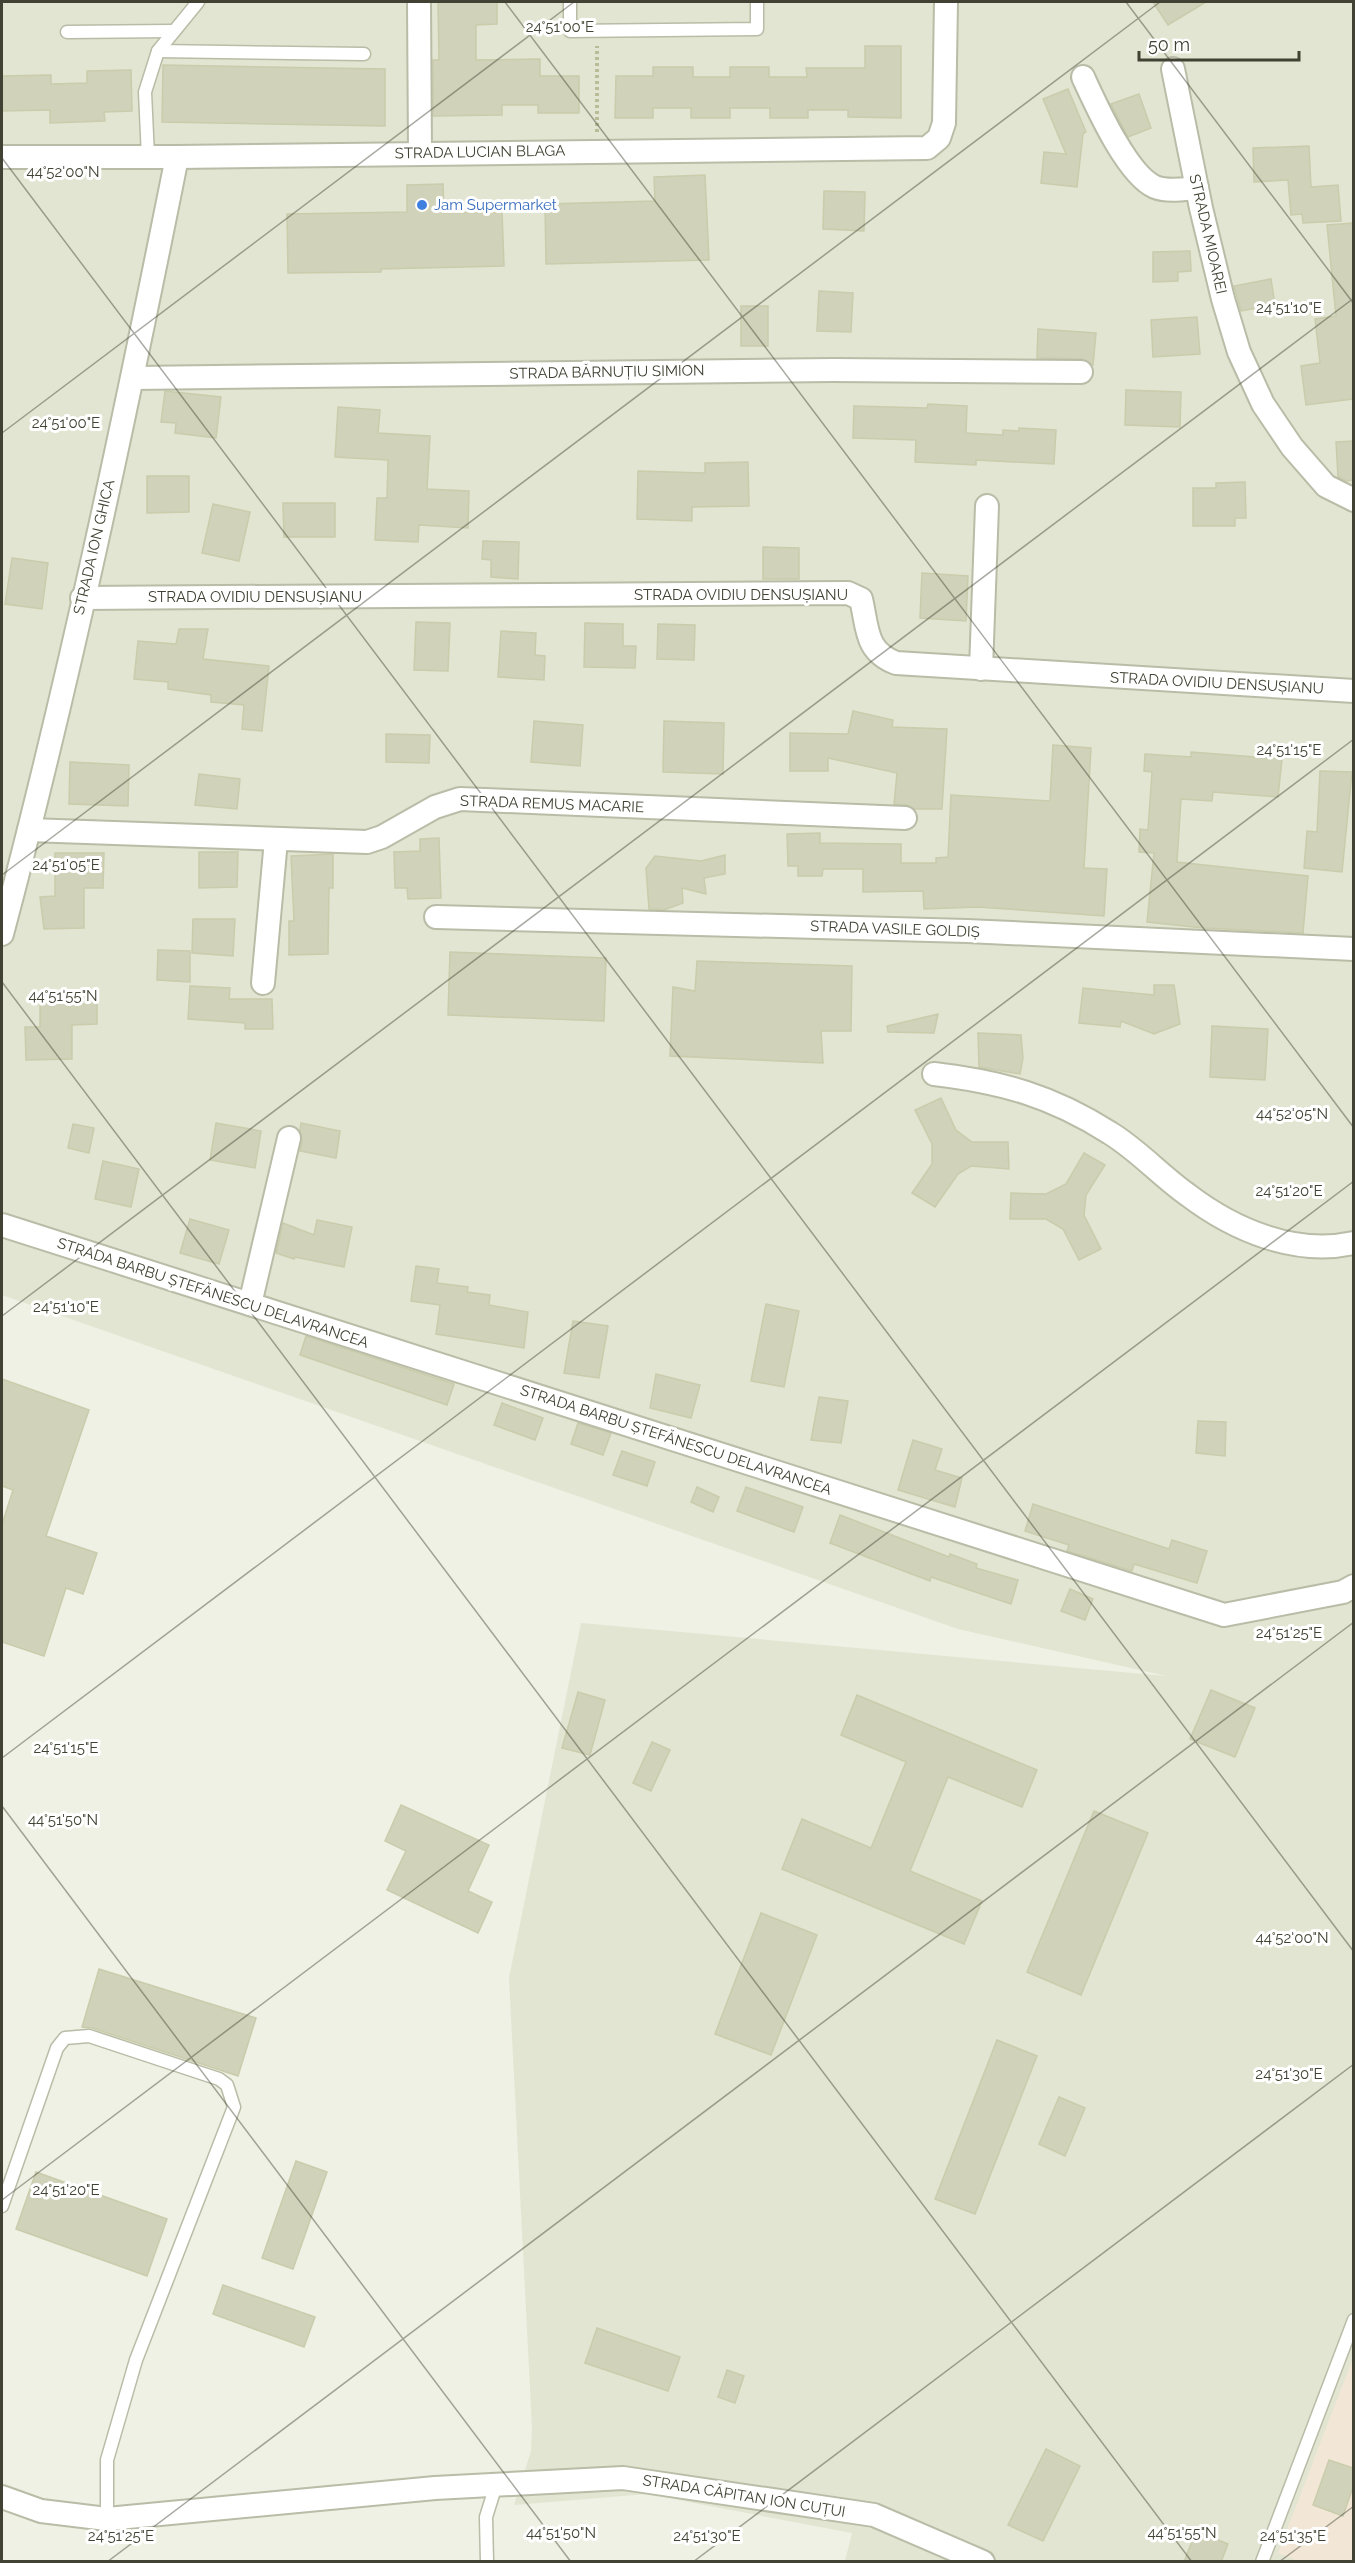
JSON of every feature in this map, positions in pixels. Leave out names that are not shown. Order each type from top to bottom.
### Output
[{"type":"street","points":[[419,2],[420,153]]},
{"type":"street","name":"STRADA LUCIAN BLAGA","points":[[2,157],[927,148],[939,138],[944,123],[946,2]]},
{"type":"street","name":"STRADA MIOAREI","points":[[1173,69],[1197,188],[1239,352],[1263,404],[1292,447],[1326,486],[1353,500]]},
{"type":"street","points":[[1083,77],[1115,143],[1141,175],[1155,187],[1197,188]]},
{"type":"street","name":"STRADA ION GHICA","points":[[2,934],[29,830],[133,378],[177,157]]},
{"type":"street","name":"STRADA BĂRNUȚIU SIMION","points":[[133,378],[833,370],[1081,372]]},
{"type":"street","points":[[981,669],[987,506]]},
{"type":"street","name":"STRADA OVIDIU DENSUȘIANU","points":[[82,598],[848,593],[861,600],[873,649],[883,658],[896,663],[1353,691]]},
{"type":"street","name":"STRADA REMUS MACARIE","points":[[29,830],[367,842],[382,837],[435,807],[460,799],[905,818]]},
{"type":"street","points":[[264,983],[276,840]]},
{"type":"street","name":"STRADA VASILE GOLDIȘ","points":[[436,917],[967,931],[1353,949]]},
{"type":"street","points":[[934,1074],[987,1080],[1052,1101],[1111,1133],[1190,1197],[1251,1233],[1298,1246],[1353,1243]]},
{"type":"street","points":[[250,1305],[289,1138]]},
{"type":"street","name":"STRADA BARBU ȘTEFĂNESCU DELAVRANCEA","points":[[2,1225],[1224,1615],[1343,1593],[1353,1586]]},
{"type":"street","name":"STRADA CĂPITAN ION CUȚUI","points":[[2,2497],[41,2511],[107,2519],[435,2488],[623,2478],[874,2516],[983,2562]]},
{"type":"lane","points":[[148,157],[145,92],[158,51],[198,2]]},
{"type":"lane","points":[[570,2],[570,31],[758,29],[757,2]]},
{"type":"lane","points":[[67,32],[173,31]]},
{"type":"lane","points":[[158,51],[364,54]]},
{"type":"lane","points":[[2,2206],[57,2048],[65,2038],[89,2036],[219,2079],[227,2085],[234,2107],[136,2360],[107,2460],[107,2519]]},
{"type":"lane","points":[[1262,2562],[1353,2320]]},
{"type":"lane","points":[[487,2562],[486,2517],[496,2485]]},
{"type":"path","points":[[597,30],[597,151]]},
{"type":"shaded area","points":[[2,2],[1353,2],[1353,2561],[845,2561],[852,2533],[647,2494],[514,2505],[531,2451],[532,2427],[509,1978],[581,1623],[1166,1676],[958,1629],[2,1295]]},
{"type":"shaded area","points":[[1353,2358],[1353,2561],[1298,2561],[1278,2553]]},
{"type":"building","points":[[438,2],[497,2],[497,24],[476,25],[476,60],[540,59],[540,76],[579,76],[579,113],[538,113],[538,105],[502,105],[502,115],[433,116],[433,60],[439,60]]},
{"type":"building","points":[[1153,2],[1206,2],[1168,25]]},
{"type":"building","points":[[865,46],[901,46],[901,118],[848,117],[848,110],[808,110],[808,118],[770,118],[770,108],[730,108],[730,118],[691,118],[691,108],[653,108],[653,118],[615,118],[616,76],[653,76],[653,67],[693,67],[693,77],[730,77],[730,67],[769,67],[769,77],[807,77],[806,68],[865,68]]},
{"type":"building","points":[[163,65],[385,69],[385,126],[162,122]]},
{"type":"building","points":[[131,70],[132,111],[104,112],[105,121],[50,123],[50,110],[2,111],[2,76],[51,75],[51,84],[87,83],[87,71]]},
{"type":"building","points":[[1068,89],[1086,132],[1083,134],[1077,187],[1041,183],[1044,152],[1066,154],[1043,99]]},
{"type":"building","points":[[1139,94],[1151,128],[1128,137],[1111,104]]},
{"type":"building","points":[[1309,146],[1311,187],[1338,185],[1341,221],[1303,223],[1302,214],[1291,215],[1288,180],[1254,182],[1253,148]]},
{"type":"building","points":[[705,175],[709,260],[546,264],[545,204],[655,201],[654,177]]},
{"type":"building","points":[[443,184],[444,213],[502,212],[504,266],[381,269],[381,272],[288,273],[287,214],[407,212],[407,185]]},
{"type":"building","points":[[824,191],[865,192],[864,231],[823,229]]},
{"type":"building","points":[[1353,223],[1353,399],[1306,405],[1301,366],[1320,363],[1315,319],[1336,316],[1327,225]]},
{"type":"building","points":[[1190,251],[1191,271],[1178,272],[1178,281],[1153,282],[1153,252]]},
{"type":"building","points":[[1271,279],[1275,305],[1241,311],[1234,286]]},
{"type":"building","points":[[819,291],[853,293],[851,332],[817,331]]},
{"type":"building","points":[[741,306],[768,306],[768,346],[741,346]]},
{"type":"building","points":[[1197,317],[1200,354],[1153,357],[1151,320]]},
{"type":"building","points":[[1038,329],[1096,333],[1093,365],[1082,359],[1037,358]]},
{"type":"building","points":[[1126,390],[1181,392],[1180,427],[1125,425]]},
{"type":"building","points":[[165,391],[221,397],[216,438],[175,433],[176,423],[161,422]]},
{"type":"building","points":[[928,404],[967,406],[966,433],[1003,435],[1003,430],[1019,431],[1019,428],[1056,430],[1054,464],[976,460],[976,465],[915,462],[916,440],[853,438],[854,406],[927,408]]},
{"type":"building","points":[[338,407],[380,410],[378,433],[430,436],[427,489],[469,491],[468,528],[419,525],[418,542],[375,540],[377,498],[387,498],[388,460],[335,457]]},
{"type":"building","points":[[1353,441],[1353,480],[1346,481],[1338,477],[1336,442]]},
{"type":"building","points":[[748,462],[749,506],[692,507],[692,521],[637,519],[638,471],[705,473],[705,463]]},
{"type":"building","points":[[147,476],[189,476],[189,512],[147,513]]},
{"type":"building","points":[[1245,482],[1246,518],[1235,518],[1235,526],[1193,526],[1193,488],[1216,488],[1216,483]]},
{"type":"building","points":[[283,503],[335,503],[335,537],[284,537]]},
{"type":"building","points":[[213,504],[250,512],[239,561],[202,553]]},
{"type":"building","points":[[483,541],[519,542],[518,579],[491,577],[491,560],[482,559]]},
{"type":"building","points":[[763,547],[799,548],[799,579],[763,579]]},
{"type":"building","points":[[12,558],[48,563],[42,609],[5,604]]},
{"type":"building","points":[[922,573],[968,576],[966,621],[920,618]]},
{"type":"building","points":[[416,622],[450,623],[448,671],[414,670]]},
{"type":"building","points":[[585,623],[623,624],[623,646],[636,646],[635,668],[584,667]]},
{"type":"building","points":[[658,624],[695,625],[694,660],[657,659]]},
{"type":"building","points":[[179,629],[208,629],[203,659],[269,666],[262,731],[242,729],[244,705],[211,702],[211,695],[168,689],[168,682],[134,679],[138,641],[176,644]]},
{"type":"building","points":[[501,631],[536,633],[535,655],[545,656],[544,680],[498,677]]},
{"type":"building","points":[[853,711],[893,720],[892,727],[947,729],[942,809],[914,809],[906,805],[894,804],[897,773],[828,758],[828,771],[790,771],[790,733],[848,734]]},
{"type":"building","points":[[534,721],[583,725],[580,766],[531,762]]},
{"type":"building","points":[[664,721],[724,723],[723,774],[663,772]]},
{"type":"building","points":[[386,734],[430,735],[429,763],[386,762]]},
{"type":"building","points":[[1053,745],[1091,748],[1084,868],[1107,869],[1104,916],[978,907],[924,909],[923,891],[863,892],[863,869],[823,869],[822,876],[798,876],[798,866],[788,866],[787,834],[820,833],[820,843],[901,844],[901,863],[936,863],[936,858],[948,857],[951,795],[1050,801]]},
{"type":"building","points":[[1191,752],[1282,759],[1278,797],[1213,792],[1212,801],[1181,799],[1177,862],[1308,876],[1303,933],[1203,928],[1147,922],[1154,853],[1139,852],[1140,829],[1148,830],[1152,772],[1144,771],[1145,754],[1191,757]]},
{"type":"building","points":[[70,762],[129,765],[128,806],[69,804]]},
{"type":"building","points":[[1320,771],[1352,772],[1342,872],[1304,868],[1307,831],[1317,832]]},
{"type":"building","points":[[199,774],[240,779],[237,809],[195,805]]},
{"type":"building","points":[[439,838],[441,898],[408,899],[407,888],[395,888],[394,852],[420,851],[420,839]]},
{"type":"building","points":[[199,852],[238,852],[237,887],[199,888]]},
{"type":"building","points":[[55,853],[104,853],[103,888],[84,888],[84,928],[44,929],[40,897],[55,896]]},
{"type":"building","points":[[333,854],[333,888],[329,888],[328,954],[289,955],[289,921],[294,921],[291,856]]},
{"type":"building","points":[[725,855],[725,874],[704,878],[706,894],[682,888],[683,903],[664,910],[649,909],[646,868],[655,856],[701,861]]},
{"type":"building","points":[[193,919],[235,919],[233,956],[192,953]]},
{"type":"building","points":[[158,950],[190,951],[190,982],[157,980]]},
{"type":"building","points":[[450,952],[606,958],[604,1021],[448,1015]]},
{"type":"building","points":[[697,961],[852,966],[851,1031],[821,1031],[823,1063],[670,1056],[673,987],[695,991]]},
{"type":"building","points":[[1154,985],[1174,985],[1180,1024],[1154,1034],[1121,1021],[1120,1027],[1079,1023],[1083,988],[1154,995]]},
{"type":"building","points":[[190,986],[230,988],[229,999],[272,999],[273,1029],[245,1029],[245,1023],[188,1019]]},
{"type":"building","points":[[40,997],[97,997],[97,1024],[72,1025],[72,1059],[26,1060],[25,1027],[40,1027]]},
{"type":"building","points":[[938,1014],[934,1033],[888,1032],[887,1026]]},
{"type":"building","points":[[1212,1026],[1268,1029],[1265,1080],[1210,1077]]},
{"type":"building","points":[[978,1033],[1021,1035],[1023,1058],[1020,1074],[979,1067]]},
{"type":"building","points":[[941,1098],[956,1130],[972,1142],[1008,1142],[1009,1169],[971,1166],[958,1174],[935,1207],[912,1193],[932,1164],[932,1144],[915,1110]]},
{"type":"building","points":[[216,1123],[261,1131],[255,1168],[210,1160]]},
{"type":"building","points":[[301,1123],[340,1131],[336,1158],[300,1151]]},
{"type":"building","points":[[73,1124],[94,1128],[89,1153],[68,1148]]},
{"type":"building","points":[[1084,1153],[1105,1165],[1086,1195],[1084,1215],[1101,1249],[1079,1260],[1063,1229],[1046,1219],[1010,1219],[1011,1193],[1046,1194],[1066,1184]]},
{"type":"building","points":[[103,1161],[139,1169],[131,1207],[95,1199]]},
{"type":"building","points":[[190,1219],[229,1230],[219,1264],[180,1253]]},
{"type":"building","points":[[317,1220],[352,1227],[344,1267],[295,1257],[294,1259],[276,1253],[283,1223],[314,1235]]},
{"type":"building","points":[[416,1266],[439,1269],[437,1283],[468,1287],[467,1292],[490,1295],[489,1305],[528,1312],[524,1348],[436,1334],[440,1305],[411,1301]]},
{"type":"building","points":[[766,1304],[799,1311],[784,1387],[751,1381]]},
{"type":"building","points":[[573,1321],[608,1326],[599,1378],[564,1373]]},
{"type":"building","points":[[306,1336],[454,1384],[447,1405],[300,1355]]},
{"type":"building","points":[[656,1374],[700,1385],[691,1418],[650,1408]]},
{"type":"building","points":[[2,1379],[89,1410],[46,1536],[97,1553],[83,1594],[66,1588],[44,1656],[2,1642],[2,1524],[13,1490],[2,1486]]},
{"type":"building","points":[[819,1397],[848,1401],[841,1443],[811,1440]]},
{"type":"building","points":[[502,1403],[543,1418],[535,1440],[494,1425]]},
{"type":"building","points":[[1198,1421],[1226,1422],[1225,1456],[1196,1453]]},
{"type":"building","points":[[578,1423],[611,1433],[603,1455],[571,1444]]},
{"type":"building","points":[[913,1440],[942,1449],[935,1470],[962,1478],[955,1507],[898,1490]]},
{"type":"building","points":[[622,1451],[655,1462],[647,1486],[613,1475]]},
{"type":"building","points":[[697,1487],[719,1497],[713,1512],[691,1502]]},
{"type":"building","points":[[746,1487],[803,1507],[794,1532],[737,1511]]},
{"type":"building","points":[[1033,1504],[1169,1549],[1172,1540],[1207,1551],[1197,1583],[1134,1564],[1132,1571],[1067,1551],[1069,1545],[1025,1531]]},
{"type":"building","points":[[840,1515],[949,1557],[950,1554],[977,1564],[976,1568],[1018,1580],[1011,1604],[931,1577],[930,1581],[830,1543]]},
{"type":"building","points":[[1070,1589],[1093,1599],[1085,1620],[1061,1611]]},
{"type":"building","points":[[1211,1690],[1255,1708],[1235,1757],[1190,1739]]},
{"type":"building","points":[[578,1692],[605,1700],[590,1755],[562,1748]]},
{"type":"building","points":[[857,1695],[1037,1770],[1022,1807],[948,1777],[910,1871],[982,1901],[964,1944],[782,1869],[802,1819],[871,1848],[906,1762],[841,1735]]},
{"type":"building","points":[[652,1742],[670,1750],[651,1791],[633,1783]]},
{"type":"building","points":[[401,1805],[489,1845],[468,1891],[492,1902],[478,1933],[387,1890],[406,1851],[385,1841]]},
{"type":"building","points":[[1094,1811],[1148,1833],[1081,1995],[1027,1972]]},
{"type":"building","points":[[761,1913],[817,1935],[771,2055],[715,2034]]},
{"type":"building","points":[[99,1969],[256,2018],[238,2076],[92,2028],[82,2027]]},
{"type":"building","points":[[997,2040],[1037,2056],[975,2214],[935,2199]]},
{"type":"building","points":[[1059,2097],[1085,2108],[1065,2156],[1039,2144]]},
{"type":"building","points":[[296,2161],[327,2172],[293,2269],[262,2258]]},
{"type":"building","points":[[36,2172],[167,2219],[147,2276],[16,2229]]},
{"type":"building","points":[[223,2285],[315,2317],[304,2347],[213,2314]]},
{"type":"building","points":[[597,2328],[680,2357],[668,2391],[585,2363]]},
{"type":"building","points":[[727,2370],[744,2376],[735,2403],[718,2397]]},
{"type":"building","points":[[1046,2449],[1080,2466],[1043,2541],[1008,2525]]},
{"type":"building","points":[[1329,2460],[1353,2468],[1353,2487],[1343,2516],[1313,2505]]},
{"type":"building","points":[[1196,2531],[1228,2544],[1221,2562],[1184,2562]]},
{"type":"place","name":"Jam Supermarket","points":[[422,205]]}]
